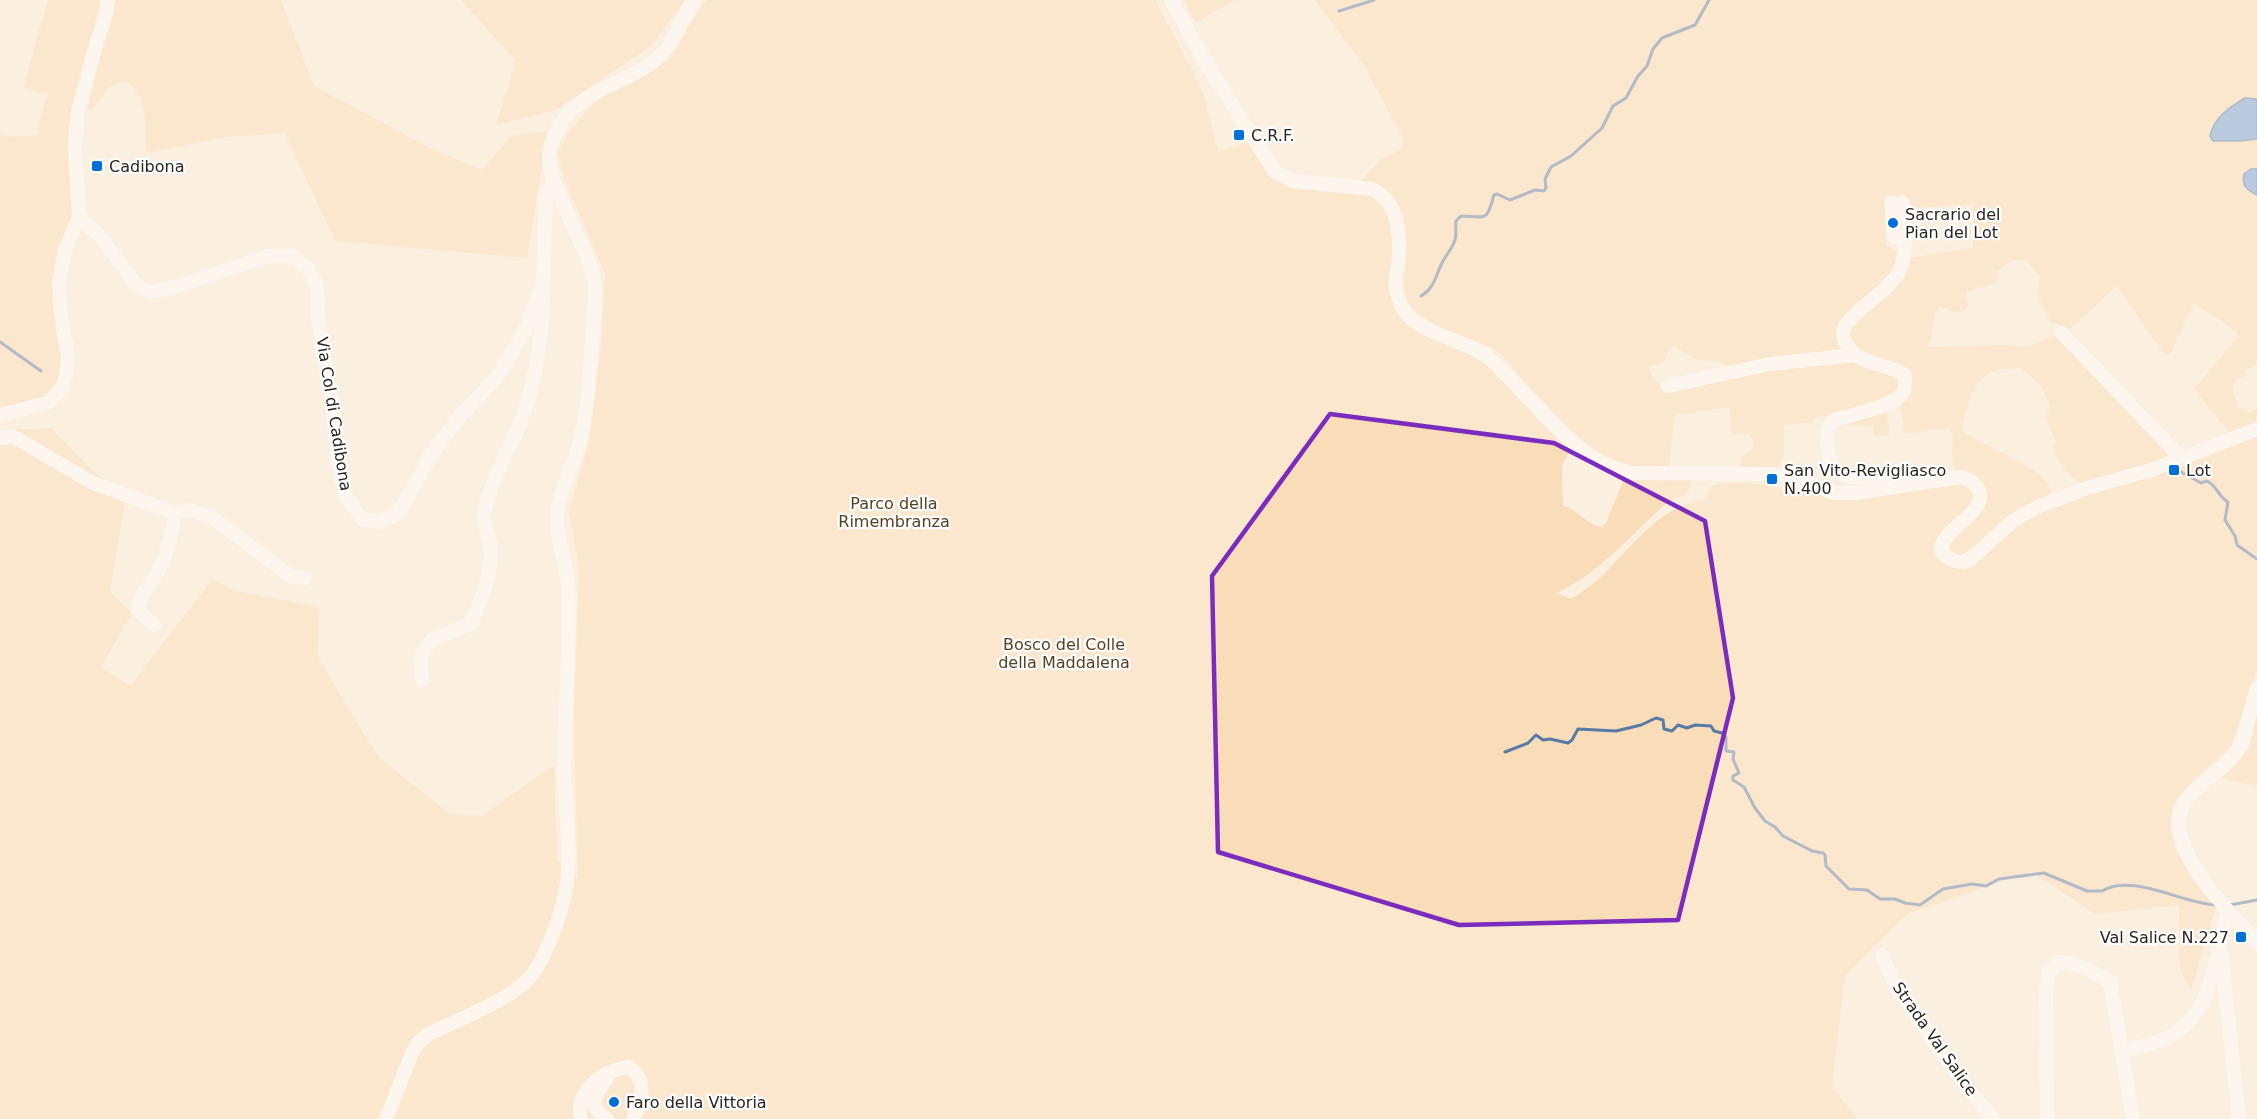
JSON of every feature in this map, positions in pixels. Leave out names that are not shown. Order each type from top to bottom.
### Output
[{"type":"street","points":[[0,415],[47,403],[61,390],[66,376],[68,356],[61,316],[59,281],[64,250],[79,217],[75,146],[78,111],[108,0]]},
{"type":"street","points":[[386,1119],[418,1043],[428,1034],[515,990],[533,975],[561,909],[566,888],[564,752],[568,582],[557,514],[580,443],[591,358],[595,286],[588,260],[554,181],[549,153],[552,143],[571,110],[579,102],[598,90],[634,74],[661,55],[694,0]]},
{"type":"street","points":[[1171,0],[1209,68],[1275,172],[1293,181],[1362,187],[1381,193],[1392,207],[1399,239],[1395,286],[1407,315],[1423,326],[1486,356],[1559,429],[1593,458],[1616,470],[1632,473],[1773,474],[1793,478],[1834,493],[1855,493],[1954,476],[1967,479],[1977,486],[1980,497],[1976,509],[1946,536],[1942,546],[1942,551],[1948,558],[1964,562],[1976,555],[2014,520],[2031,510],[2070,494],[2137,475],[2182,459],[2257,429]]},
{"type":"street","name":"Via Col di Cadibona","points":[[422,680],[420,657],[433,639],[471,624],[489,582],[491,547],[483,516],[492,485],[522,418],[535,372],[543,327],[546,195],[554,181]]},
{"type":"street","points":[[1855,355],[1844,340],[1845,326],[1882,292],[1899,271],[1904,255],[1897,203],[1894,237]]},
{"type":"street","name":"Via Col di Cadibona","points":[[79,217],[100,236],[135,283],[150,292],[175,287],[268,256],[293,256],[308,269],[317,286],[318,321],[332,400],[337,458],[345,495],[362,519],[379,522],[396,515],[429,458],[460,416],[497,377],[524,333],[543,284]]},
{"type":"street","points":[[2062,333],[2182,459]]},
{"type":"street","points":[[1668,386],[1770,364],[1855,355],[1897,370],[1904,375],[1903,393],[1887,404],[1834,420],[1830,424],[1827,436],[1831,466],[1840,474],[1883,479],[1898,485]]},
{"type":"street","points":[[0,438],[14,437],[93,483],[175,513],[189,510],[210,516],[290,576],[305,579]]},
{"type":"street","points":[[154,625],[138,610],[140,596],[158,572],[175,513]]},
{"type":"street","points":[[2257,688],[2237,752],[2191,796],[2182,808],[2180,823],[2182,844],[2192,864],[2224,906],[2257,942]]},
{"type":"street","points":[[2123,1051],[2157,1041],[2179,1031],[2192,1018],[2210,985],[2220,947],[2224,906]]},
{"type":"street","points":[[2220,947],[2239,1119]]},
{"type":"street","name":"Strada Val Salice","points":[[1882,955],[1895,985],[1953,1069],[1993,1119]]},
{"type":"street","points":[[2047,1119],[2046,992],[2049,972],[2059,962],[2092,970],[2110,982],[2133,1119]]},
{"type":"street","points":[[581,1119],[580,1105],[587,1090],[598,1079],[624,1068],[633,1070],[641,1084],[642,1091],[636,1113],[620,1119]]},
{"type":"street","points":[[607,1119],[599,1113],[593,1103],[610,1073]]},
{"type":"highlighted area","points":[[1330,414],[1554,443],[1705,521],[1733,698],[1678,920],[1459,925],[1218,852],[1212,576]]},
{"type":"green space","points":[[48,0],[101,0],[68,131],[73,214],[60,336],[62,372],[48,395],[31,405],[0,411],[0,134],[13,137],[37,135],[47,94],[23,88]]},
{"type":"green space","points":[[115,0],[281,0],[314,86],[430,148],[482,170],[511,136],[548,131],[527,258],[335,241],[285,133],[227,137],[146,153],[142,104],[139,95],[126,81],[109,87],[92,110],[87,110]]},
{"type":"green space","points":[[461,0],[685,0],[651,46],[556,110],[496,125],[516,61]]},
{"type":"green space","name":"Bosco del Colle della Maddalena","points":[[707,0],[1155,0],[1205,98],[1218,152],[1248,142],[1273,175],[1369,195],[1385,206],[1393,227],[1391,289],[1399,316],[1418,332],[1472,353],[1489,366],[1572,447],[1562,466],[1563,506],[1596,526],[1602,527],[1606,523],[1625,477],[1689,478],[1690,490],[1683,496],[1669,501],[1602,564],[1556,593],[1571,599],[1594,583],[1659,519],[1690,503],[1706,501],[1709,488],[1717,485],[1753,484],[1799,493],[1802,487],[1821,492],[1961,481],[1972,491],[1974,499],[1963,515],[1943,533],[1933,551],[1938,559],[1960,569],[1974,566],[2021,521],[2034,513],[2257,433],[2257,670],[2231,746],[2182,792],[2172,808],[2170,828],[2176,850],[2193,880],[2216,908],[2191,990],[2180,970],[2179,905],[2096,914],[2031,872],[1907,914],[1845,976],[1832,1086],[1857,1119],[0,1119],[0,440],[18,429],[51,428],[125,503],[110,591],[132,613],[101,667],[130,686],[212,580],[237,591],[319,607],[318,657],[365,736],[382,760],[450,814],[482,816],[554,765],[557,860],[578,879],[574,723],[579,567],[569,511],[589,443],[601,347],[605,273],[564,179],[558,153],[568,133],[594,102],[668,59]]},
{"type":"green space","points":[[1184,0],[1235,0],[1195,23]]},
{"type":"green space","points":[[1315,0],[2257,0],[2257,365],[2245,370],[2244,378],[2237,379],[2232,389],[2238,407],[2249,412],[2257,409],[2257,424],[2231,435],[2194,389],[2238,337],[2237,332],[2194,303],[2170,354],[2163,353],[2117,286],[2070,329],[2052,323],[2037,296],[2040,276],[2026,260],[2018,260],[2003,266],[1997,271],[1998,277],[1995,284],[1967,291],[1966,310],[1956,312],[1939,307],[1936,311],[1928,347],[2027,346],[2050,337],[2061,337],[2168,451],[2166,461],[2086,484],[2080,482],[2066,470],[2053,447],[2056,441],[2046,420],[2046,415],[2051,409],[2042,387],[2021,368],[1992,372],[1986,375],[1975,388],[1965,414],[1962,430],[2037,473],[2052,490],[2049,496],[1966,555],[1954,554],[1949,548],[1952,539],[1985,501],[1961,480],[1954,468],[1953,435],[1949,429],[1905,434],[1899,402],[1911,380],[1912,370],[1858,352],[1848,333],[1851,326],[1909,258],[1973,248],[1973,205],[1908,208],[1905,194],[1885,195],[1886,246],[1899,252],[1891,276],[1843,320],[1846,351],[1726,368],[1723,362],[1697,360],[1676,347],[1671,347],[1663,363],[1648,367],[1659,384],[1670,389],[1738,372],[1851,359],[1896,373],[1901,383],[1894,396],[1829,416],[1818,417],[1813,422],[1784,425],[1784,453],[1779,470],[1741,468],[1740,458],[1751,451],[1754,440],[1748,434],[1732,433],[1728,408],[1675,415],[1669,468],[1623,465],[1596,451],[1583,441],[1499,353],[1433,324],[1422,317],[1406,298],[1402,277],[1405,233],[1399,209],[1384,189],[1361,181],[1381,159],[1402,149],[1403,137],[1362,63]]},
{"type":"green space","points":[[1886,409],[1890,436],[1874,435],[1874,428],[1871,426],[1838,425]]},
{"type":"green space","points":[[2257,709],[2257,786],[2220,778],[2250,747]]},
{"type":"water","points":[[2245,98],[2257,99],[2257,139],[2213,141],[2210,136],[2215,123],[2228,109]]},
{"type":"water","points":[[2251,169],[2257,169],[2257,195],[2243,182],[2244,174]]},
{"type":"waterway","points":[[1339,11],[1374,0]]},
{"type":"waterway","points":[[1421,296],[1431,286],[1454,243],[1456,221],[1461,216],[1480,217],[1487,214],[1494,195],[1497,194],[1510,200],[1535,190],[1544,191],[1545,179],[1551,167],[1571,156],[1602,128],[1613,106],[1626,98],[1638,76],[1647,66],[1653,49],[1662,38],[1695,25],[1709,0]]},
{"type":"waterway","points":[[0,342],[41,371]]},
{"type":"waterway","points":[[2174,468],[2201,483],[2207,481],[2228,502],[2225,520],[2235,536],[2237,545],[2257,559]]},
{"type":"waterway","points":[[1505,752],[1528,743],[1536,735],[1543,740],[1550,739],[1568,743],[1578,729],[1616,731],[1641,725],[1656,718],[1663,720],[1664,729],[1672,731],[1678,725],[1687,728],[1695,725],[1711,726],[1714,731],[1726,737],[1726,751],[1734,752],[1733,759],[1739,773],[1733,776],[1733,780],[1744,787],[1765,821],[1783,836],[1812,851],[1823,853],[1826,866],[1849,889],[1867,890],[1880,899],[1895,899],[1920,905],[1943,889],[1972,884],[1986,886],[1999,879],[2044,873],[2087,891],[2102,891],[2114,886],[2128,885],[2205,904],[2218,905]]},
{"type":"waterway","points":[[2230,905],[2257,900]]},
{"type":"place","name":"C.R.F.","points":[[1239,135]]},
{"type":"place","name":"Cadibona","points":[[97,166]]},
{"type":"place","name":"Sacrario del Pian del Lot","points":[[1893,223]]},
{"type":"place","name":"Lot","points":[[2174,470]]},
{"type":"place","name":"San Vito-Revigliasco N.400","points":[[1772,479]]},
{"type":"place","name":"Val Salice N.227","points":[[2241,937]]},
{"type":"place","name":"Faro della Vittoria","points":[[614,1102]]},
{"type":"park label","name":"Parco della Rimembranza","points":[[894,512]]}]
